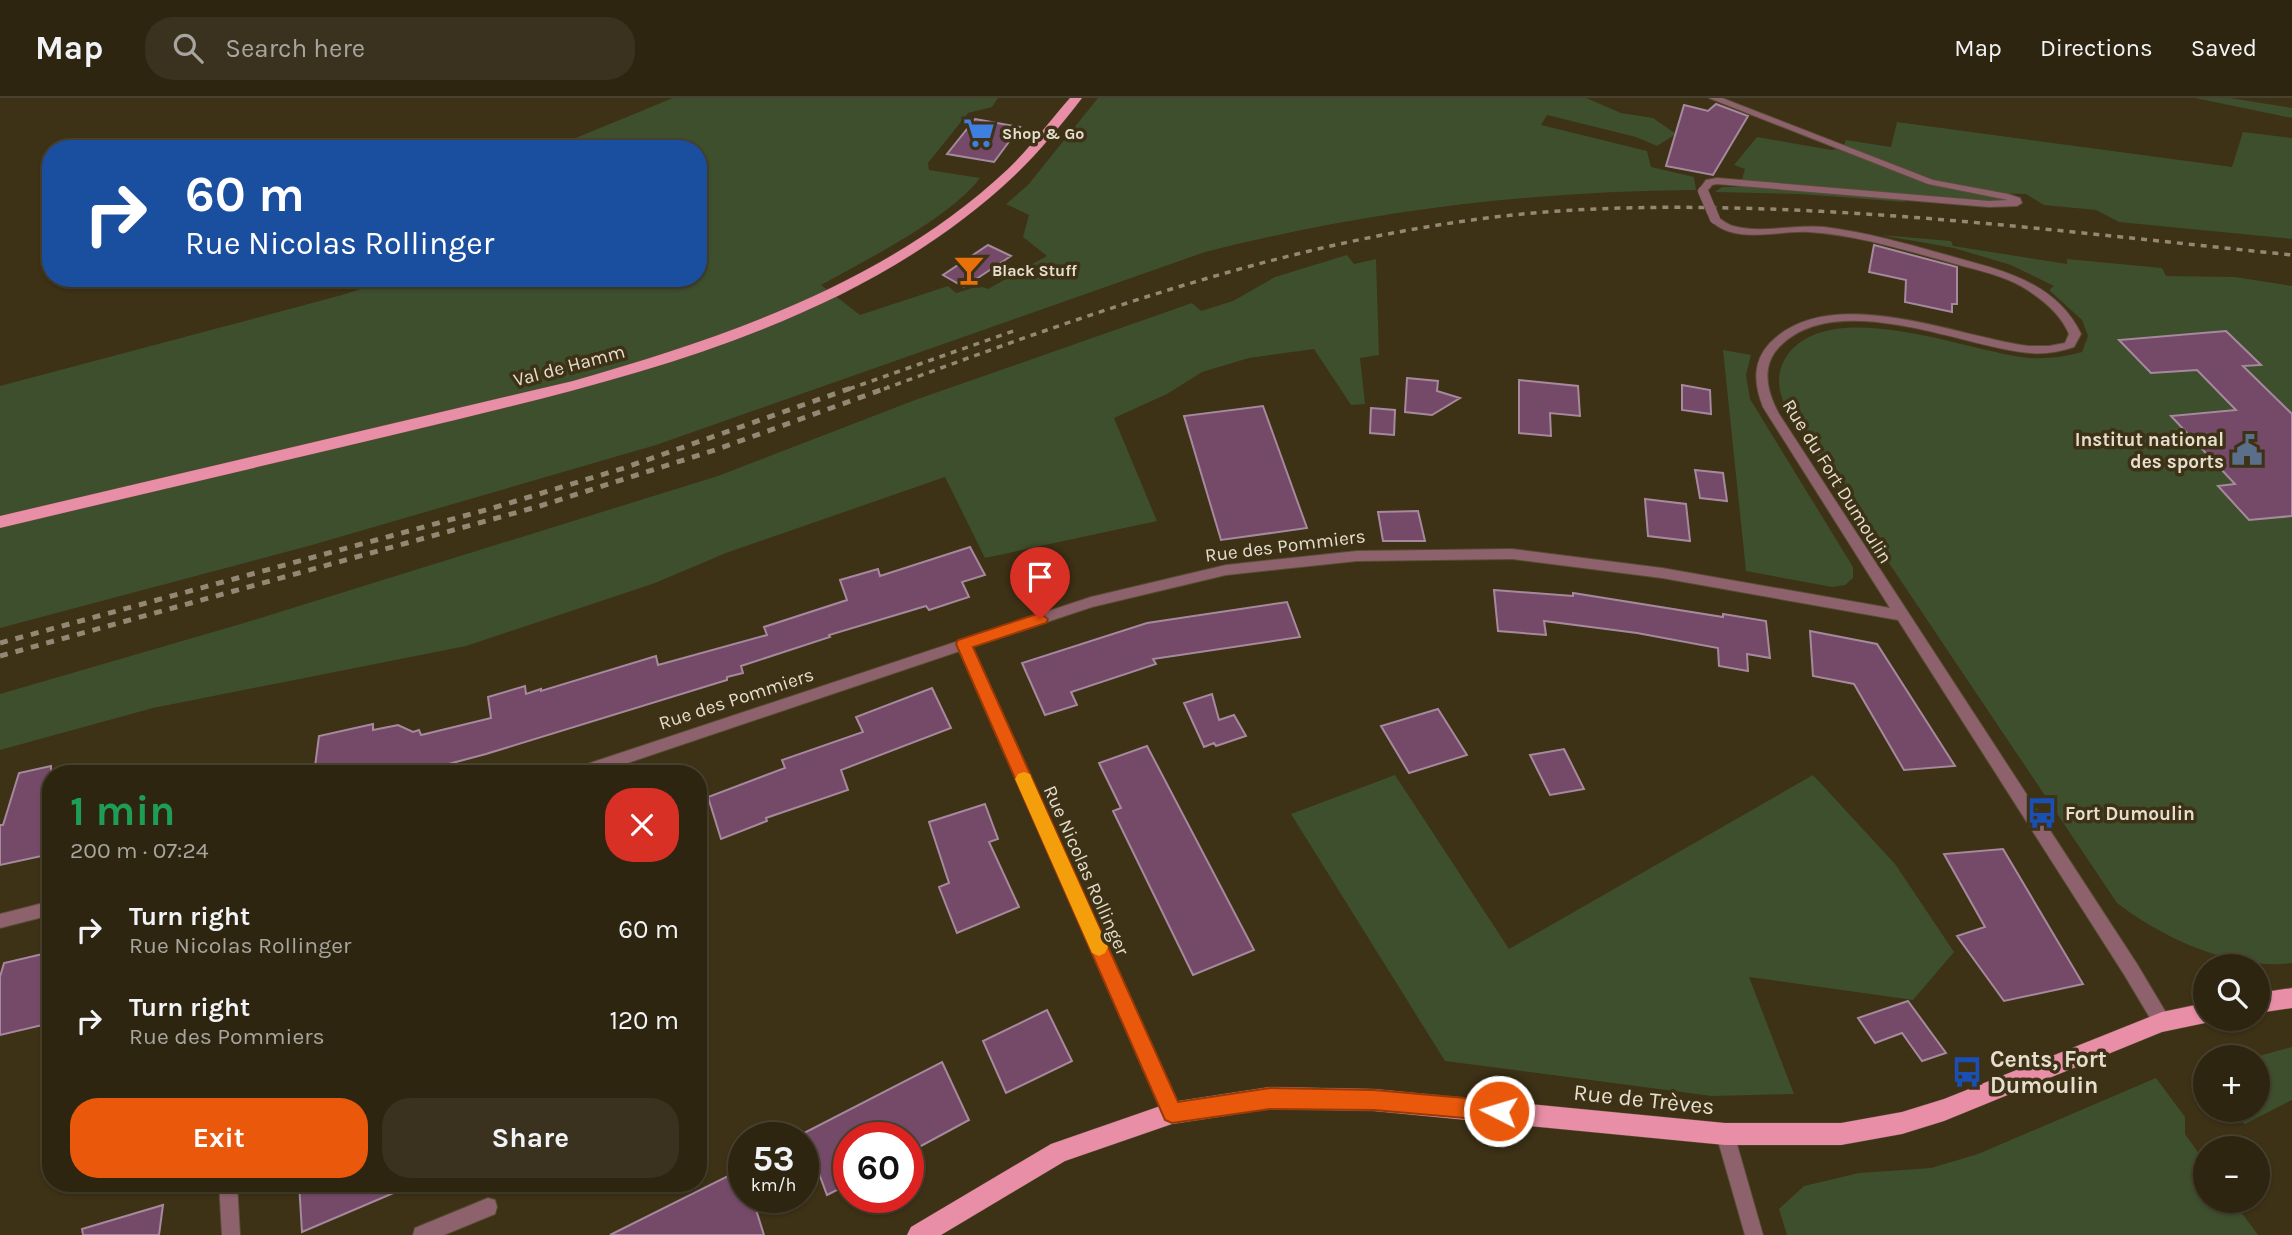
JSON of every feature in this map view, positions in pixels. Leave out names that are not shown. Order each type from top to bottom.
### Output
[{"type":"main road","name":"Val de Hamm","points":[[0,522],[553,391],[666,358],[785,315],[887,264],[963,214],[1037,148],[1076,98]]},
{"type":"main road","points":[[2270,1001],[2292,998]]},
{"type":"main road","name":"Rue de Trèves","points":[[919,1235],[1059,1152],[1172,1113],[1270,1098],[1374,1100],[1725,1134],[1841,1134],[1902,1124],[1944,1110],[2162,1022],[2193,1016]]},
{"type":"street","name":"Rue du Fort Dumoulin","points":[[1714,98],[1931,182],[2011,197],[2017,203],[1989,204],[1717,181],[1709,182],[1703,191],[1718,223],[1733,230],[1800,229],[1845,232],[1891,242],[2002,274],[2041,295],[2070,320],[2075,334],[2070,345],[2053,351],[2026,350],[1899,322],[1863,318],[1829,320],[1801,327],[1779,340],[1764,357],[1760,377],[1764,400],[2162,1022]]},
{"type":"street","name":"Rue des Pommiers","points":[[602,765],[1091,602],[1226,570],[1357,556],[1512,554],[1662,573],[1900,615]]},
{"type":"street","name":"Rue Nicolas Rollinger","points":[[964,644],[1172,1113]]},
{"type":"street","points":[[0,920],[42,910]]},
{"type":"street","points":[[1725,1134],[1754,1235]]},
{"type":"street","points":[[229,1192],[231,1235]]},
{"type":"street","points":[[422,1235],[488,1207]]},
{"type":"green space","points":[[673,98],[998,98],[992,107],[968,113],[928,163],[929,170],[980,178],[966,193],[906,237],[821,285],[860,315],[948,286],[956,293],[979,286],[988,289],[1047,256],[1023,237],[1029,215],[1006,204],[1028,185],[1098,98],[1586,98],[1621,113],[1653,118],[1676,134],[1657,146],[1636,137],[1547,115],[1541,125],[1647,151],[1651,167],[1694,177],[1696,190],[1572,194],[1449,206],[1327,225],[1205,252],[656,445],[312,545],[0,628],[0,386],[366,287],[707,287],[707,140],[571,140]]},
{"type":"green space","points":[[2195,98],[2230,98],[2292,108],[2292,118]]},
{"type":"green space","points":[[1897,122],[2232,167],[2243,132],[2292,138],[2292,239],[2119,222],[2096,210],[2044,205],[2026,194],[1991,193],[2017,203],[1904,198],[1905,202],[1800,194],[1715,192],[1722,187],[1765,187],[1741,183],[1745,169],[1734,165],[1757,137],[1832,150],[1843,147],[1846,140],[1891,147]]},
{"type":"green space","points":[[1880,235],[1951,241],[1953,246],[2067,264],[2067,259],[2162,268],[2166,276],[2235,277],[2292,286],[2292,963],[2270,964],[2270,954],[2214,954],[2155,928],[2117,903],[1789,414],[1779,384],[1784,361],[1788,354],[1809,337],[1836,329],[1868,328],[1903,332],[2029,358],[2082,352],[2088,336],[2082,320],[2049,290],[2054,286],[2011,265],[1954,248]]},
{"type":"green space","points":[[1347,255],[1354,264],[1376,259],[1379,355],[1360,358],[1365,404],[1351,405],[1314,349],[1249,358],[1202,372],[1167,394],[1114,418],[1157,521],[985,558],[945,477],[726,553],[655,583],[466,646],[153,708],[0,750],[0,694],[244,623],[718,476],[915,400],[1192,303],[1201,311],[1233,301],[1275,277]]},
{"type":"green space","points":[[1723,350],[1751,355],[1746,375],[1750,399],[1853,567],[1853,578],[1845,585],[1832,587],[1746,571]]},
{"type":"green space","points":[[1395,775],[1509,949],[1813,775],[1895,864],[1954,952],[1913,1000],[1749,977],[1794,1094],[1712,1096],[1445,1061],[1291,814]]},
{"type":"green space","points":[[2292,1047],[2292,1100],[2270,1111],[2270,1053]]},
{"type":"green space","points":[[2156,1078],[2185,1117],[2185,1134],[2193,1145],[2193,1213],[2242,1213],[2258,1235],[1787,1235],[1779,1209],[1804,1186],[1859,1173],[1931,1168],[1978,1154]]},
{"type":"building","points":[[1716,104],[1748,116],[1713,175],[1666,166],[1684,105],[1708,111]]},
{"type":"building","points":[[975,119],[1020,127],[994,162],[947,154]]},
{"type":"building","name":"Black Stuff","points":[[988,245],[1011,256],[964,287],[943,275]]},
{"type":"building","points":[[1874,245],[1957,267],[1957,304],[1952,304],[1952,312],[1905,302],[1906,280],[1869,272]]},
{"type":"building","name":"Institut national des sports","points":[[2226,331],[2261,365],[2243,366],[2292,414],[2292,516],[2249,520],[2218,486],[2235,484],[2171,416],[2236,410],[2197,370],[2151,373],[2119,340]]},
{"type":"building","points":[[1407,378],[1438,381],[1437,391],[1460,398],[1432,415],[1405,412]]},
{"type":"building","points":[[1519,380],[1578,386],[1580,416],[1550,413],[1551,436],[1519,433]]},
{"type":"building","points":[[1682,385],[1710,390],[1711,414],[1682,410]]},
{"type":"building","points":[[1263,406],[1307,528],[1221,540],[1184,416]]},
{"type":"building","points":[[1371,408],[1395,410],[1394,435],[1370,433]]},
{"type":"building","points":[[1695,470],[1723,473],[1727,501],[1700,498]]},
{"type":"building","points":[[1645,499],[1686,504],[1690,541],[1648,536]]},
{"type":"building","points":[[1418,511],[1425,541],[1383,541],[1378,512]]},
{"type":"building","points":[[970,547],[985,575],[962,582],[969,597],[929,610],[926,606],[829,635],[830,637],[741,666],[743,673],[727,677],[727,680],[486,754],[445,765],[315,765],[319,736],[373,724],[373,730],[398,725],[413,732],[419,730],[421,735],[491,718],[488,697],[525,686],[526,694],[541,691],[656,656],[658,665],[767,635],[764,627],[847,600],[840,580],[878,569],[880,576]]},
{"type":"building","points":[[1494,590],[1573,596],[1573,593],[1723,617],[1723,614],[1766,621],[1770,658],[1747,654],[1748,671],[1719,666],[1718,648],[1637,633],[1544,621],[1546,635],[1498,631]]},
{"type":"building","points":[[1287,602],[1300,637],[1153,659],[1156,664],[1071,692],[1077,705],[1045,715],[1022,663],[1147,623]]},
{"type":"building","points":[[1810,631],[1877,644],[1955,766],[1904,770],[1854,684],[1813,676]]},
{"type":"building","points":[[932,688],[951,728],[841,770],[848,790],[766,818],[767,821],[721,839],[708,797],[785,768],[782,760],[863,732],[856,717]]},
{"type":"building","points":[[1212,694],[1219,720],[1234,715],[1246,736],[1204,747],[1184,703]]},
{"type":"building","points":[[1438,709],[1467,755],[1409,773],[1381,726]]},
{"type":"building","points":[[1147,746],[1254,950],[1193,975],[1113,811],[1121,808],[1099,763]]},
{"type":"building","points":[[1564,749],[1584,789],[1550,795],[1530,755]]},
{"type":"building","points":[[42,768],[42,856],[0,865],[0,825],[3,825],[19,773]]},
{"type":"building","points":[[985,804],[998,839],[989,842],[1019,907],[957,933],[939,887],[949,883],[929,822]]},
{"type":"building","points":[[2003,849],[2083,984],[2004,1001],[1957,936],[1985,927],[1944,854]]},
{"type":"building","points":[[42,954],[42,1025],[0,1035],[0,977],[4,963]]},
{"type":"building","points":[[1908,1001],[1946,1053],[1922,1061],[1902,1033],[1875,1043],[1858,1018]]},
{"type":"building","points":[[1047,1010],[1072,1061],[1006,1093],[983,1041]]},
{"type":"building","points":[[942,1062],[969,1120],[924,1144],[924,1122],[833,1122],[833,1192],[827,1195],[819,1173],[819,1125]]},
{"type":"building","points":[[728,1176],[728,1213],[757,1213],[764,1235],[610,1235],[696,1192],[707,1192],[707,1186]]},
{"type":"building","points":[[300,1192],[396,1192],[302,1232]]},
{"type":"building","points":[[163,1205],[159,1235],[83,1235],[82,1229]]},
{"type":"railway","points":[[884,389],[1101,312],[1247,267],[1396,232],[1536,213],[1666,207],[1801,210],[2012,226],[2292,255]]},
{"type":"railway","points":[[849,389],[1016,330]]},
{"type":"railway","points":[[0,643],[493,508],[624,468],[854,387]]},
{"type":"railway","points":[[0,656],[540,506],[718,449],[889,387]]},
{"type":"slow traffic","points":[[1024,779],[1099,947]]},
{"type":"place","name":"Shop & Go","points":[[979,133]]},
{"type":"place","name":"Black Stuff","points":[[969,270]]},
{"type":"place","name":"Institut national des sports","points":[[2247,450]]},
{"type":"place","name":"Fort Dumoulin","points":[[2042,813]]},
{"type":"place","name":"Cents, Fort Dumoulin","points":[[1967,1072]]},
{"type":"route","points":[[1040,619],[964,644],[1172,1113],[1270,1098],[1374,1100],[1499,1111]]}]
